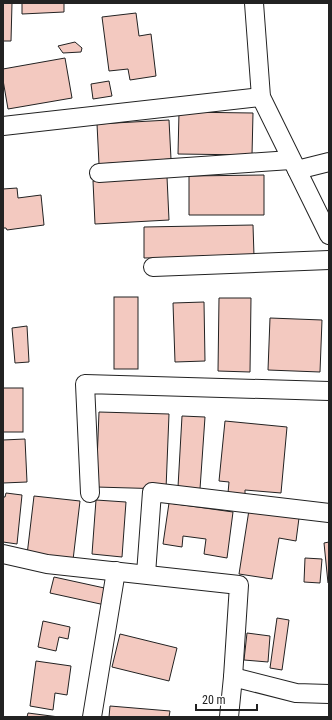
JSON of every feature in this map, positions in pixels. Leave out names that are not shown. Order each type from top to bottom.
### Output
[{"type":"street","points":[[254,3],[261,98],[329,235]]},
{"type":"street","points":[[3,126],[261,98]]},
{"type":"street","points":[[99,173],[294,165],[329,162]]},
{"type":"street","points":[[153,267],[329,260]]},
{"type":"street","points":[[90,494],[85,384],[329,392]]},
{"type":"street","points":[[146,574],[152,492],[329,513]]},
{"type":"street","points":[[3,554],[47,564],[239,585],[229,717]]},
{"type":"street","points":[[92,717],[116,571]]},
{"type":"street","points":[[233,677],[296,693],[329,694]]},
{"type":"building","points":[[3,3],[12,3],[11,41],[3,41]]},
{"type":"building","points":[[22,3],[64,3],[64,12],[22,14]]},
{"type":"building","points":[[136,13],[139,36],[151,34],[156,76],[130,80],[128,69],[109,71],[102,17]]},
{"type":"building","points":[[75,42],[82,48],[81,52],[63,53],[58,46]]},
{"type":"building","points":[[65,58],[72,98],[8,109],[3,80],[3,69]]},
{"type":"building","points":[[109,81],[112,96],[93,99],[91,84]]},
{"type":"building","points":[[179,112],[253,113],[252,155],[178,154]]},
{"type":"building","points":[[169,120],[171,159],[99,164],[97,124]]},
{"type":"building","points":[[264,175],[264,215],[189,215],[189,176]]},
{"type":"building","points":[[167,177],[169,220],[95,224],[93,181]]},
{"type":"building","points":[[17,188],[18,198],[41,195],[44,225],[7,230],[6,228],[3,228],[3,189]]},
{"type":"building","points":[[253,225],[254,256],[144,258],[144,227]]},
{"type":"building","points":[[114,297],[138,297],[138,369],[114,369]]},
{"type":"building","points":[[219,298],[251,298],[250,372],[218,371]]},
{"type":"building","points":[[204,302],[205,361],[175,362],[173,303]]},
{"type":"building","points":[[270,318],[322,320],[320,372],[268,370]]},
{"type":"building","points":[[27,326],[29,362],[15,363],[12,328]]},
{"type":"building","points":[[3,388],[23,388],[23,432],[3,432]]},
{"type":"building","points":[[99,412],[169,414],[166,489],[96,487]]},
{"type":"building","points":[[182,416],[205,417],[200,489],[178,487]]},
{"type":"building","points":[[225,421],[287,427],[281,493],[245,490],[245,494],[228,493],[229,482],[219,481]]},
{"type":"building","points":[[25,439],[27,482],[3,483],[3,440]]},
{"type":"building","points":[[6,493],[22,495],[17,544],[3,542],[3,497],[5,497]]},
{"type":"building","points":[[34,496],[80,501],[73,560],[27,555]]},
{"type":"building","points":[[96,500],[126,502],[122,557],[92,554]]},
{"type":"building","points":[[169,503],[233,512],[227,558],[204,554],[206,539],[183,536],[182,547],[163,544]]},
{"type":"building","points":[[249,510],[299,518],[296,541],[279,538],[272,579],[239,574]]},
{"type":"building","points":[[329,542],[329,583],[328,583],[324,543]]},
{"type":"building","points":[[305,558],[322,559],[320,583],[304,582]]},
{"type":"building","points":[[54,577],[109,589],[105,605],[50,593]]},
{"type":"building","points":[[277,618],[289,620],[282,670],[270,668]]},
{"type":"building","points":[[43,621],[70,627],[68,639],[59,637],[56,651],[38,647]]},
{"type":"building","points":[[247,633],[270,636],[268,662],[244,660]]},
{"type":"building","points":[[120,634],[177,648],[169,681],[112,667]]},
{"type":"building","points":[[36,661],[71,666],[67,695],[55,693],[53,710],[30,706]]},
{"type":"building","points":[[110,706],[170,711],[169,717],[109,717]]},
{"type":"building","points":[[28,713],[59,717],[27,717]]}]
